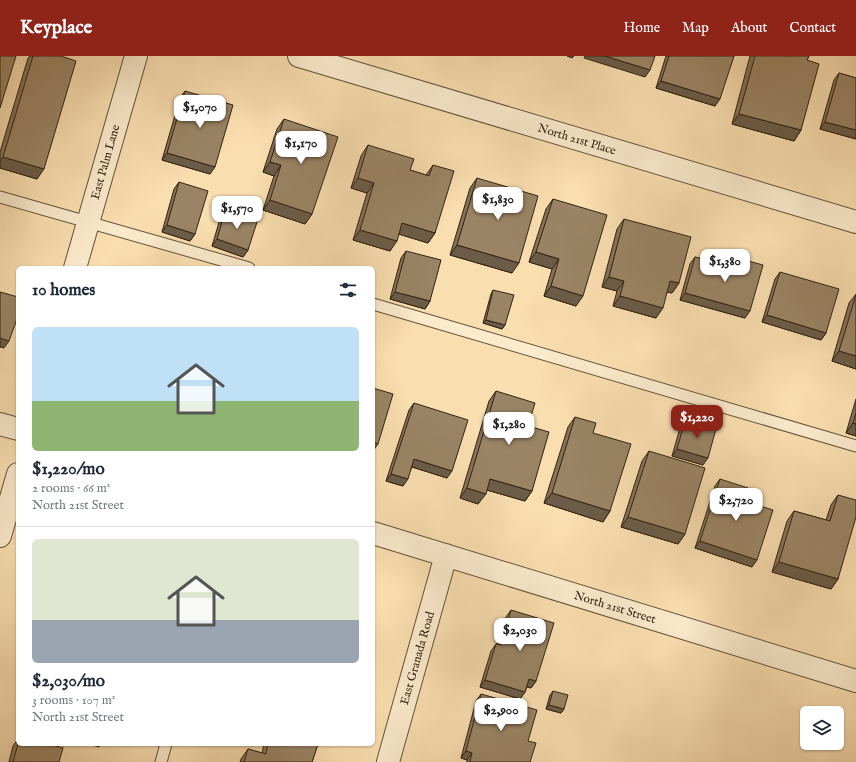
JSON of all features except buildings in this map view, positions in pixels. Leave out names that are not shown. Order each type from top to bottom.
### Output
[{"type":"street","name":"East Palm Lane","points":[[76,266],[136,56]]},
{"type":"street","name":"North 21st Place","points":[[299,56],[856,222]]},
{"type":"street","points":[[0,424],[16,428]]},
{"type":"street","points":[[0,536],[16,481]]},
{"type":"street","name":"North 21st Street","points":[[375,534],[856,681]]},
{"type":"street","name":"East Granada Road","points":[[388,762],[446,555]]},
{"type":"lane","points":[[0,197],[242,266]]},
{"type":"lane","points":[[375,305],[856,446]]},
{"type":"lane","points":[[161,762],[165,746]]}]
